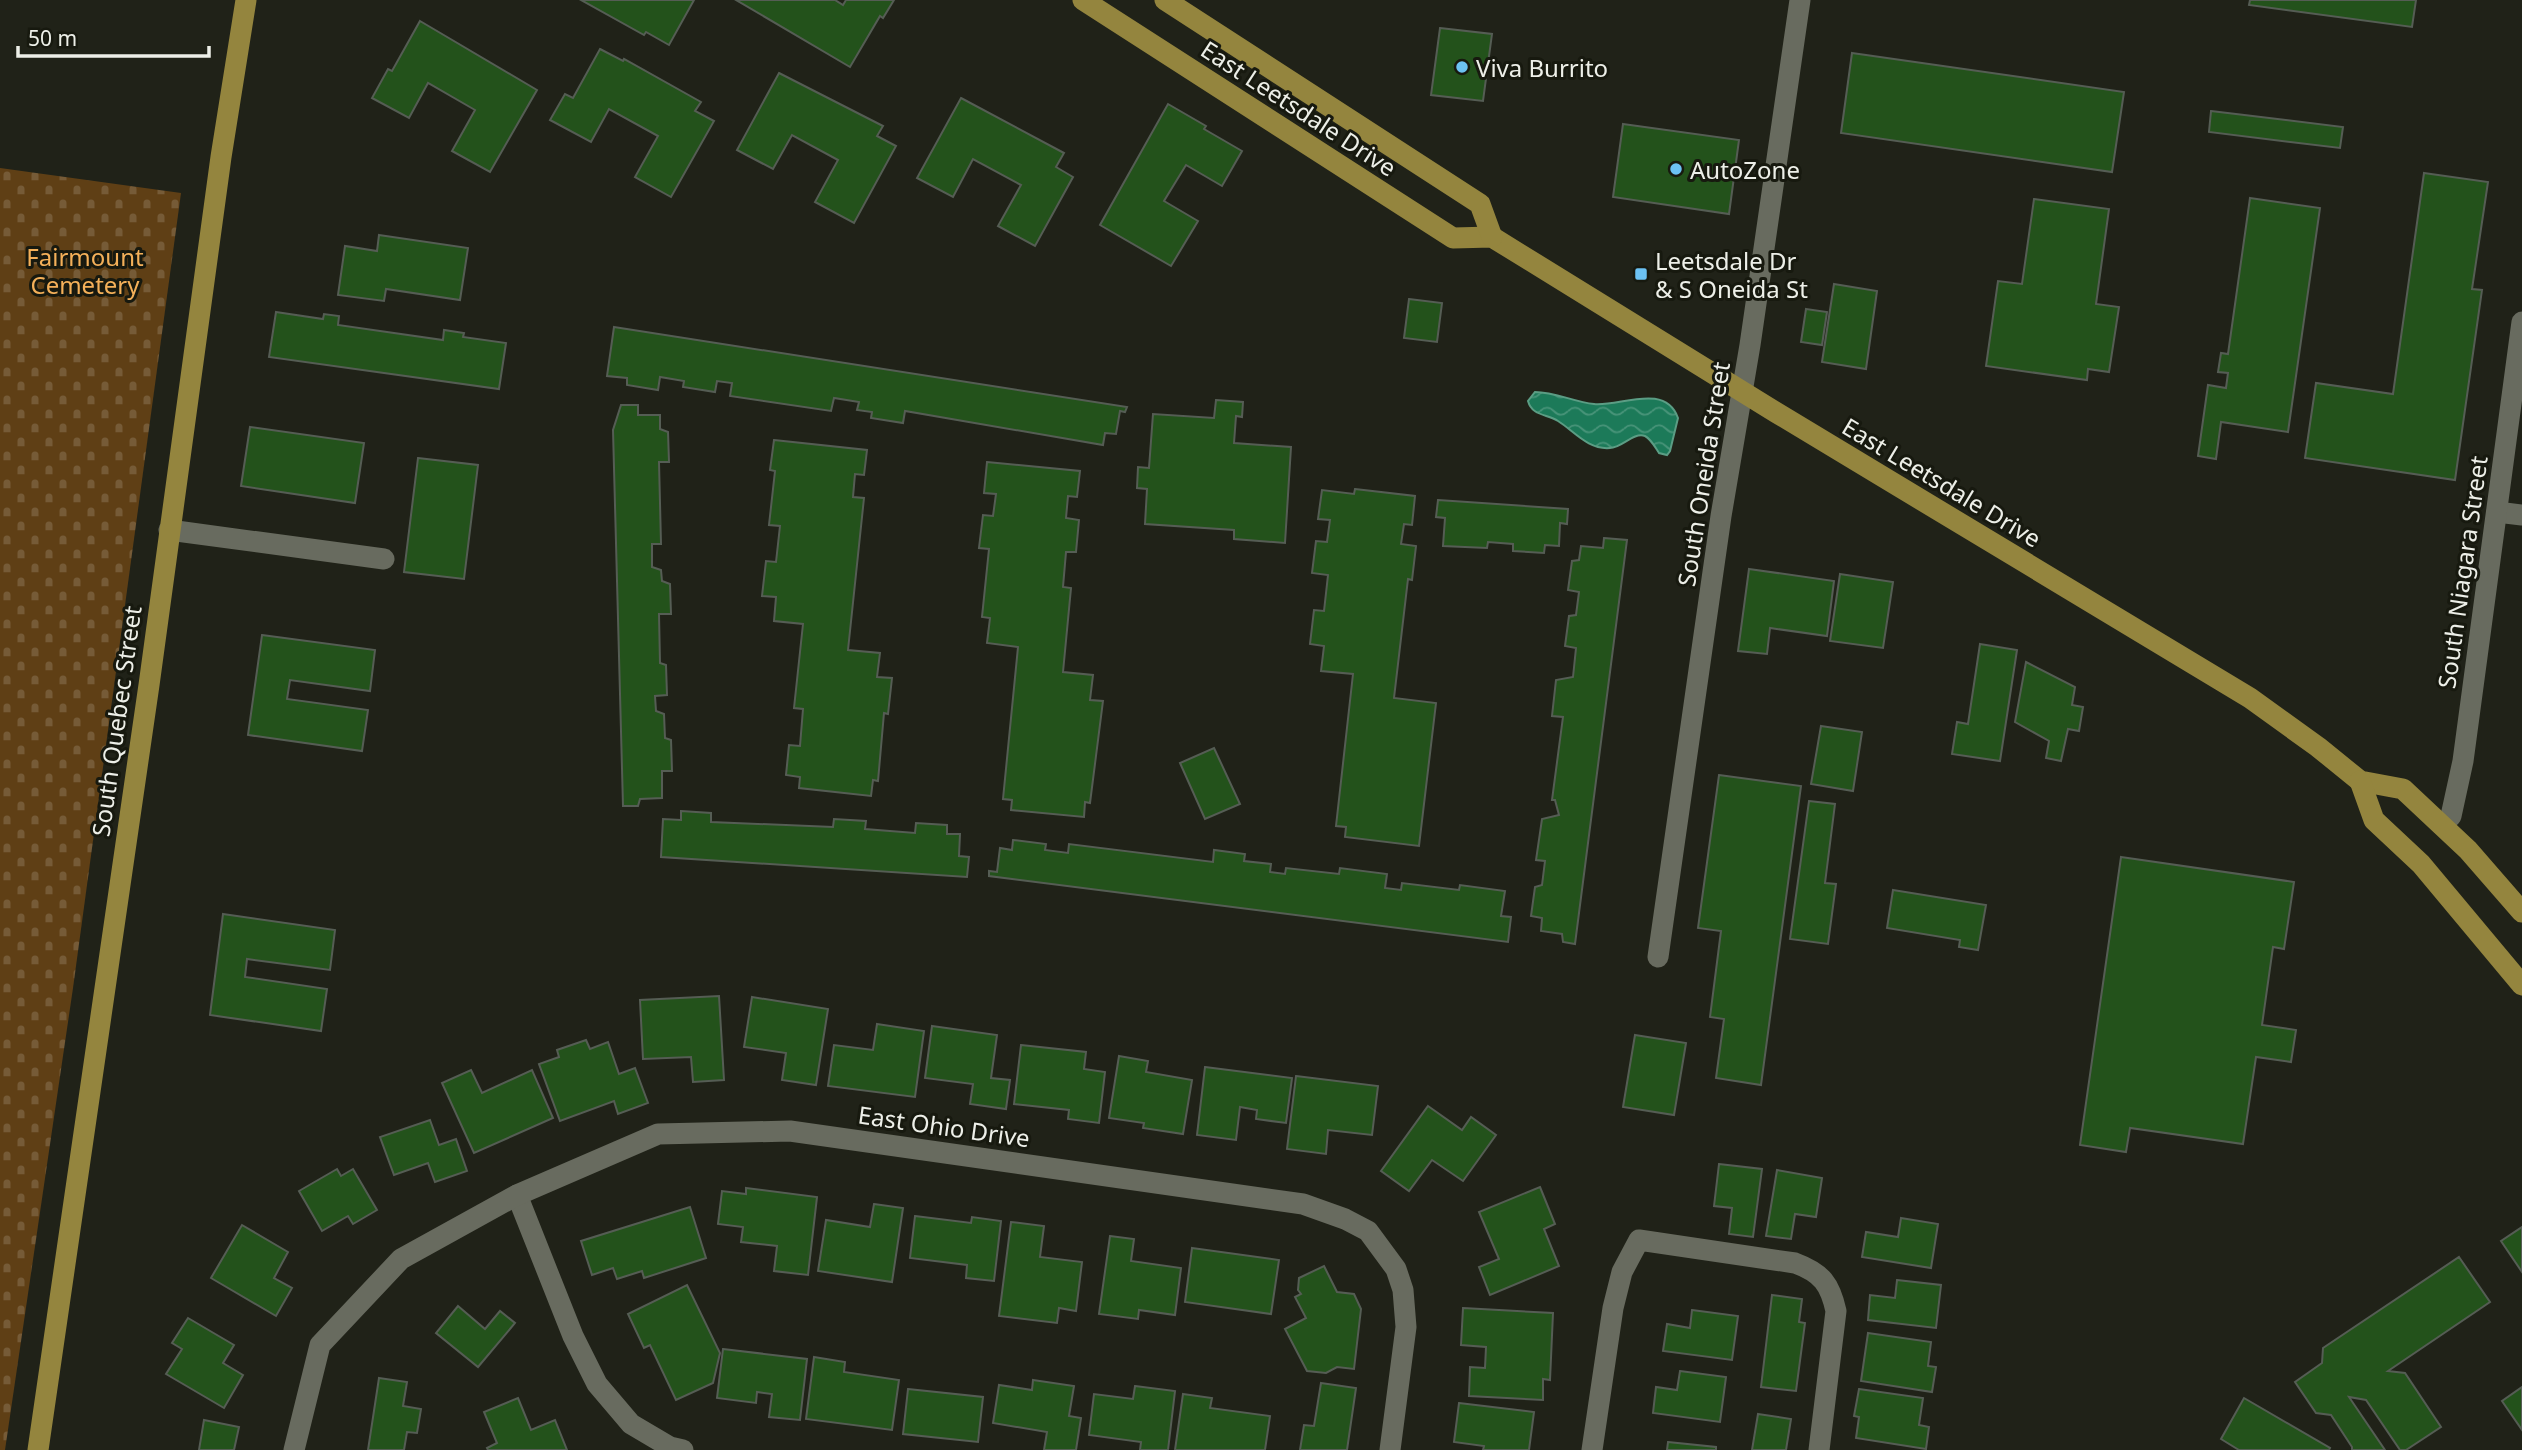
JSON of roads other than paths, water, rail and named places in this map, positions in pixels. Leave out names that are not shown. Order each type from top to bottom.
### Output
[{"type":"main road","name":"South Quebec Street","points":[[38,1450],[221,157],[246,0]]},
{"type":"main road","name":"East Leetsdale Drive","points":[[1083,0],[1453,238],[1492,237],[2250,698],[2360,781],[2403,789],[2468,850],[2522,912]]},
{"type":"main road","name":"East Leetsdale Drive","points":[[1165,0],[1480,204],[1492,237]]},
{"type":"main road","points":[[2360,781],[2374,820],[2421,864],[2522,985]]},
{"type":"street","name":"South Oneida Street","points":[[1658,957],[1723,504],[1800,0]]},
{"type":"street","name":"South Niagara Street","points":[[2442,825],[2451,816],[2461,776],[2522,322]]},
{"type":"street","points":[[2497,512],[2522,515]]},
{"type":"street","points":[[169,530],[384,559]]},
{"type":"street","name":"East Ohio Drive","points":[[294,1450],[320,1345],[401,1259],[517,1195],[658,1135],[790,1131],[1303,1204],[1345,1219],[1368,1231],[1396,1269],[1403,1290],[1406,1327],[1390,1450]]},
{"type":"street","points":[[517,1195],[573,1335],[597,1384],[631,1424],[670,1447],[683,1450]]},
{"type":"street","points":[[1592,1450],[1613,1308],[1622,1272],[1639,1240],[1795,1264],[1811,1269],[1825,1282],[1832,1294],[1836,1311],[1819,1450]]},
{"type":"water","points":[[1535,392],[1594,404],[1641,399],[1663,401],[1672,407],[1678,418],[1670,451],[1667,455],[1659,453],[1649,439],[1641,435],[1614,447],[1595,446],[1558,421],[1533,409],[1528,401]]},
{"type":"place","name":"Viva Burrito","points":[[1462,67]]},
{"type":"place","name":"AutoZone","points":[[1676,169]]},
{"type":"place","name":"Leetsdale Dr & S Oneida St","points":[[1641,274]]},
{"type":"park label","name":"Fairmount Cemetery","points":[[85,270]]}]
